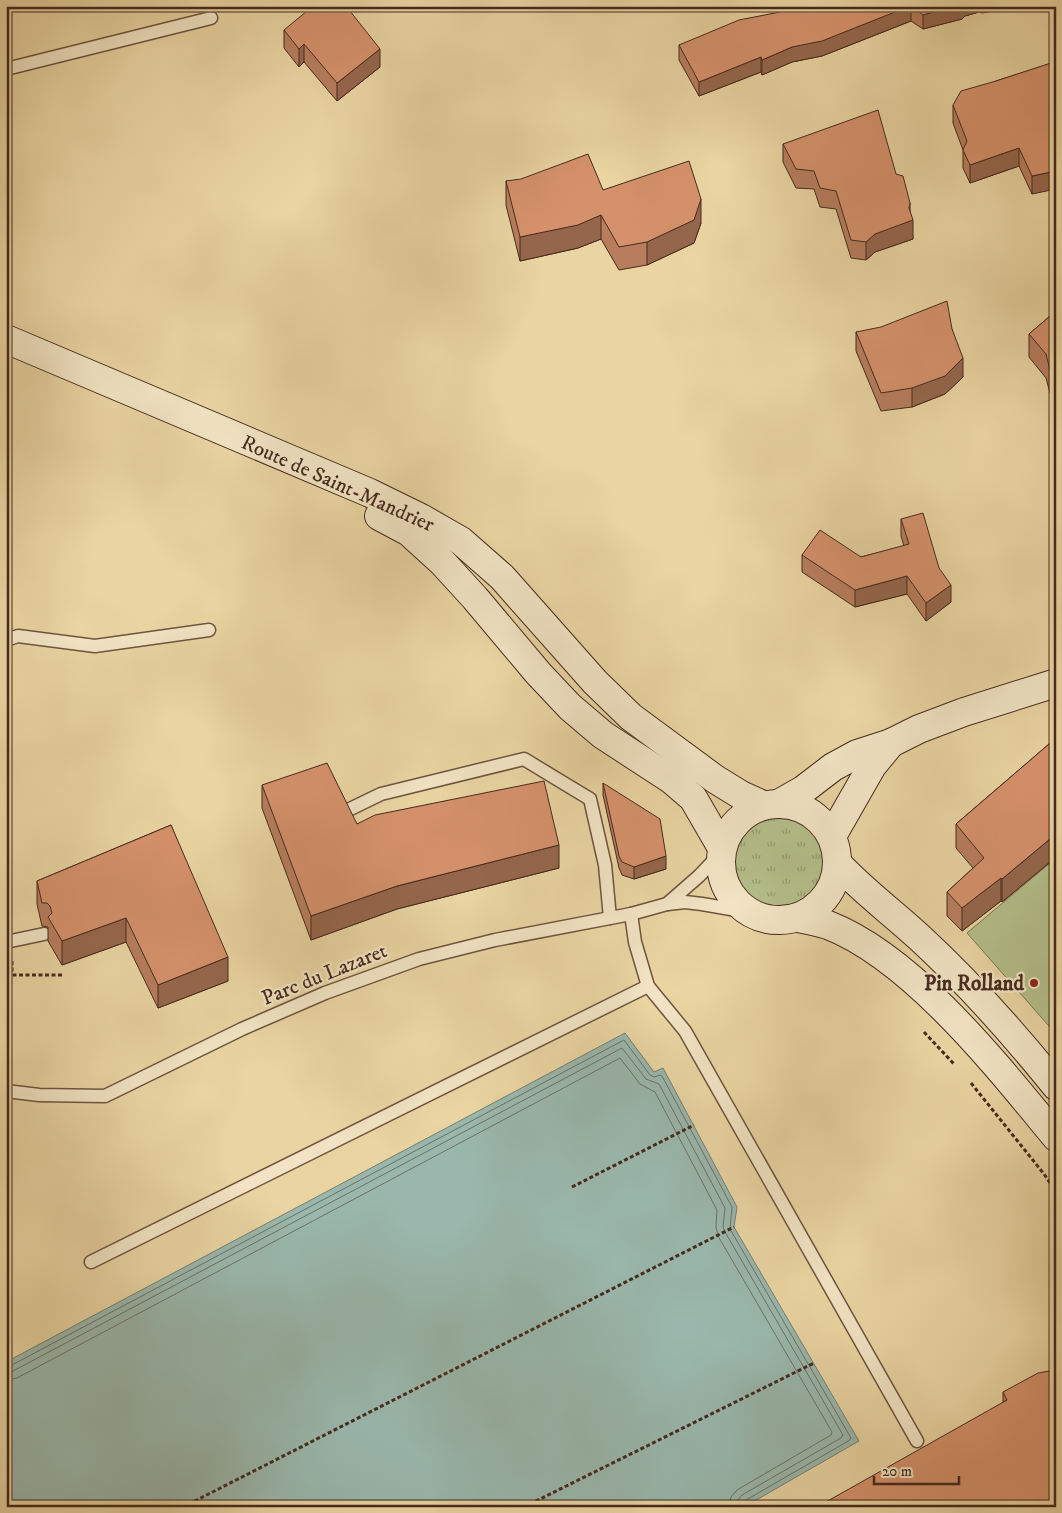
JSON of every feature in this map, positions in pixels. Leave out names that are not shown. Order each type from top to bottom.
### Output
[{"type":"main road","name":"Route de Saint-Mandrier","points":[[6,339],[370,493],[421,518],[461,541],[502,578],[596,682],[631,716],[715,779],[741,795],[772,804]]},
{"type":"main road","name":"Route de Saint-Mandrier","points":[[6,358],[366,509],[409,532],[443,563],[476,598],[538,673],[570,707],[603,734],[672,780],[694,798],[722,850]]},
{"type":"main road","points":[[1056,683],[964,712],[919,729],[891,743],[857,754],[833,767],[803,790],[748,812],[735,823],[726,837],[722,850],[721,870],[726,886],[735,901],[748,912],[764,918],[781,920],[798,918],[827,925],[877,952],[916,983],[970,1037],[1056,1137]]},
{"type":"main road","points":[[832,836],[872,766],[891,743]]},
{"type":"main road","points":[[772,804],[796,805],[810,812],[823,822],[832,836],[837,851],[838,864],[834,883],[825,898],[813,910],[798,918]]},
{"type":"main road","points":[[838,864],[973,989],[1024,1046],[1056,1086]]},
{"type":"lane","points":[[6,68],[211,18]]},
{"type":"lane","points":[[6,640],[18,636],[95,646],[209,630]]},
{"type":"lane","points":[[348,810],[381,794],[524,759],[590,799],[605,865],[610,918]]},
{"type":"lane","name":"Parc du Lazaret","points":[[667,904],[699,876],[722,850]]},
{"type":"lane","name":"Parc du Lazaret","points":[[6,1092],[39,1095],[105,1096],[242,1029],[325,992],[419,959],[495,940],[631,914],[667,904],[685,902],[748,912]]},
{"type":"lane","points":[[631,914],[635,942],[648,986],[685,1031],[917,1441]]},
{"type":"lane","points":[[6,942],[44,934]]},
{"type":"lane","points":[[91,1262],[648,986]]},
{"type":"path","points":[[6,975],[64,975]]},
{"type":"path","points":[[919,1028],[959,1070]]},
{"type":"path","points":[[966,1077],[1044,1174],[1056,1192]]},
{"type":"path","points":[[572,1188],[694,1125]]},
{"type":"path","points":[[184,1507],[734,1227]]},
{"type":"path","points":[[524,1507],[814,1363]]},
{"type":"green space","points":[[779,804],[801,808],[820,821],[833,840],[837,862],[833,884],[820,903],[801,916],[779,920],[757,916],[738,903],[725,884],[721,862],[725,840],[738,821],[757,808]]},
{"type":"green space","name":"Pin Rolland","points":[[1056,858],[1056,1034],[967,933]]},
{"type":"water","points":[[625,1033],[654,1072],[663,1068],[737,1207],[734,1227],[859,1441],[744,1507],[6,1507],[6,1362]]},
{"type":"building","points":[[313,6],[346,6],[380,49],[337,83],[304,44],[299,49],[284,30]]},
{"type":"building","points":[[793,6],[910,6],[822,41],[792,47],[762,60],[761,57],[699,82],[679,45],[739,20],[780,12]]},
{"type":"building","points":[[912,6],[954,6],[923,15]]},
{"type":"building","points":[[1056,62],[1056,171],[1032,176],[1019,148],[970,165],[963,150],[967,141],[953,105],[961,91]]},
{"type":"building","points":[[878,110],[896,174],[903,176],[913,220],[875,234],[866,242],[851,240],[836,191],[820,188],[814,171],[796,169],[783,144]]},
{"type":"building","points":[[588,154],[603,190],[689,161],[701,199],[694,220],[647,242],[619,247],[601,215],[578,225],[520,237],[506,181],[521,179]]},
{"type":"building","points":[[947,301],[952,329],[963,358],[945,376],[912,388],[881,393],[856,332],[881,327]]},
{"type":"building","points":[[1056,311],[1056,376],[1050,370],[1046,354],[1029,334]]},
{"type":"building","points":[[923,513],[939,568],[951,585],[926,603],[907,576],[855,590],[802,555],[820,530],[861,557],[909,544],[901,519]]},
{"type":"building","points":[[1056,738],[1056,834],[1002,879],[962,908],[947,892],[984,858],[956,824]]},
{"type":"building","points":[[327,763],[357,824],[375,815],[544,781],[559,845],[397,886],[311,916],[262,785]]},
{"type":"building","points":[[603,783],[660,819],[666,856],[634,867],[622,862],[619,856]]},
{"type":"building","points":[[171,825],[228,957],[158,985],[126,918],[62,941],[48,917],[52,913],[50,906],[47,903],[42,903],[37,881]]},
{"type":"building","points":[[1049,1371],[1056,1384],[1056,1507],[817,1507],[1007,1400],[1003,1392],[1038,1373]]},
{"type":"place","name":"Pin Rolland","points":[[1034,983]]}]
